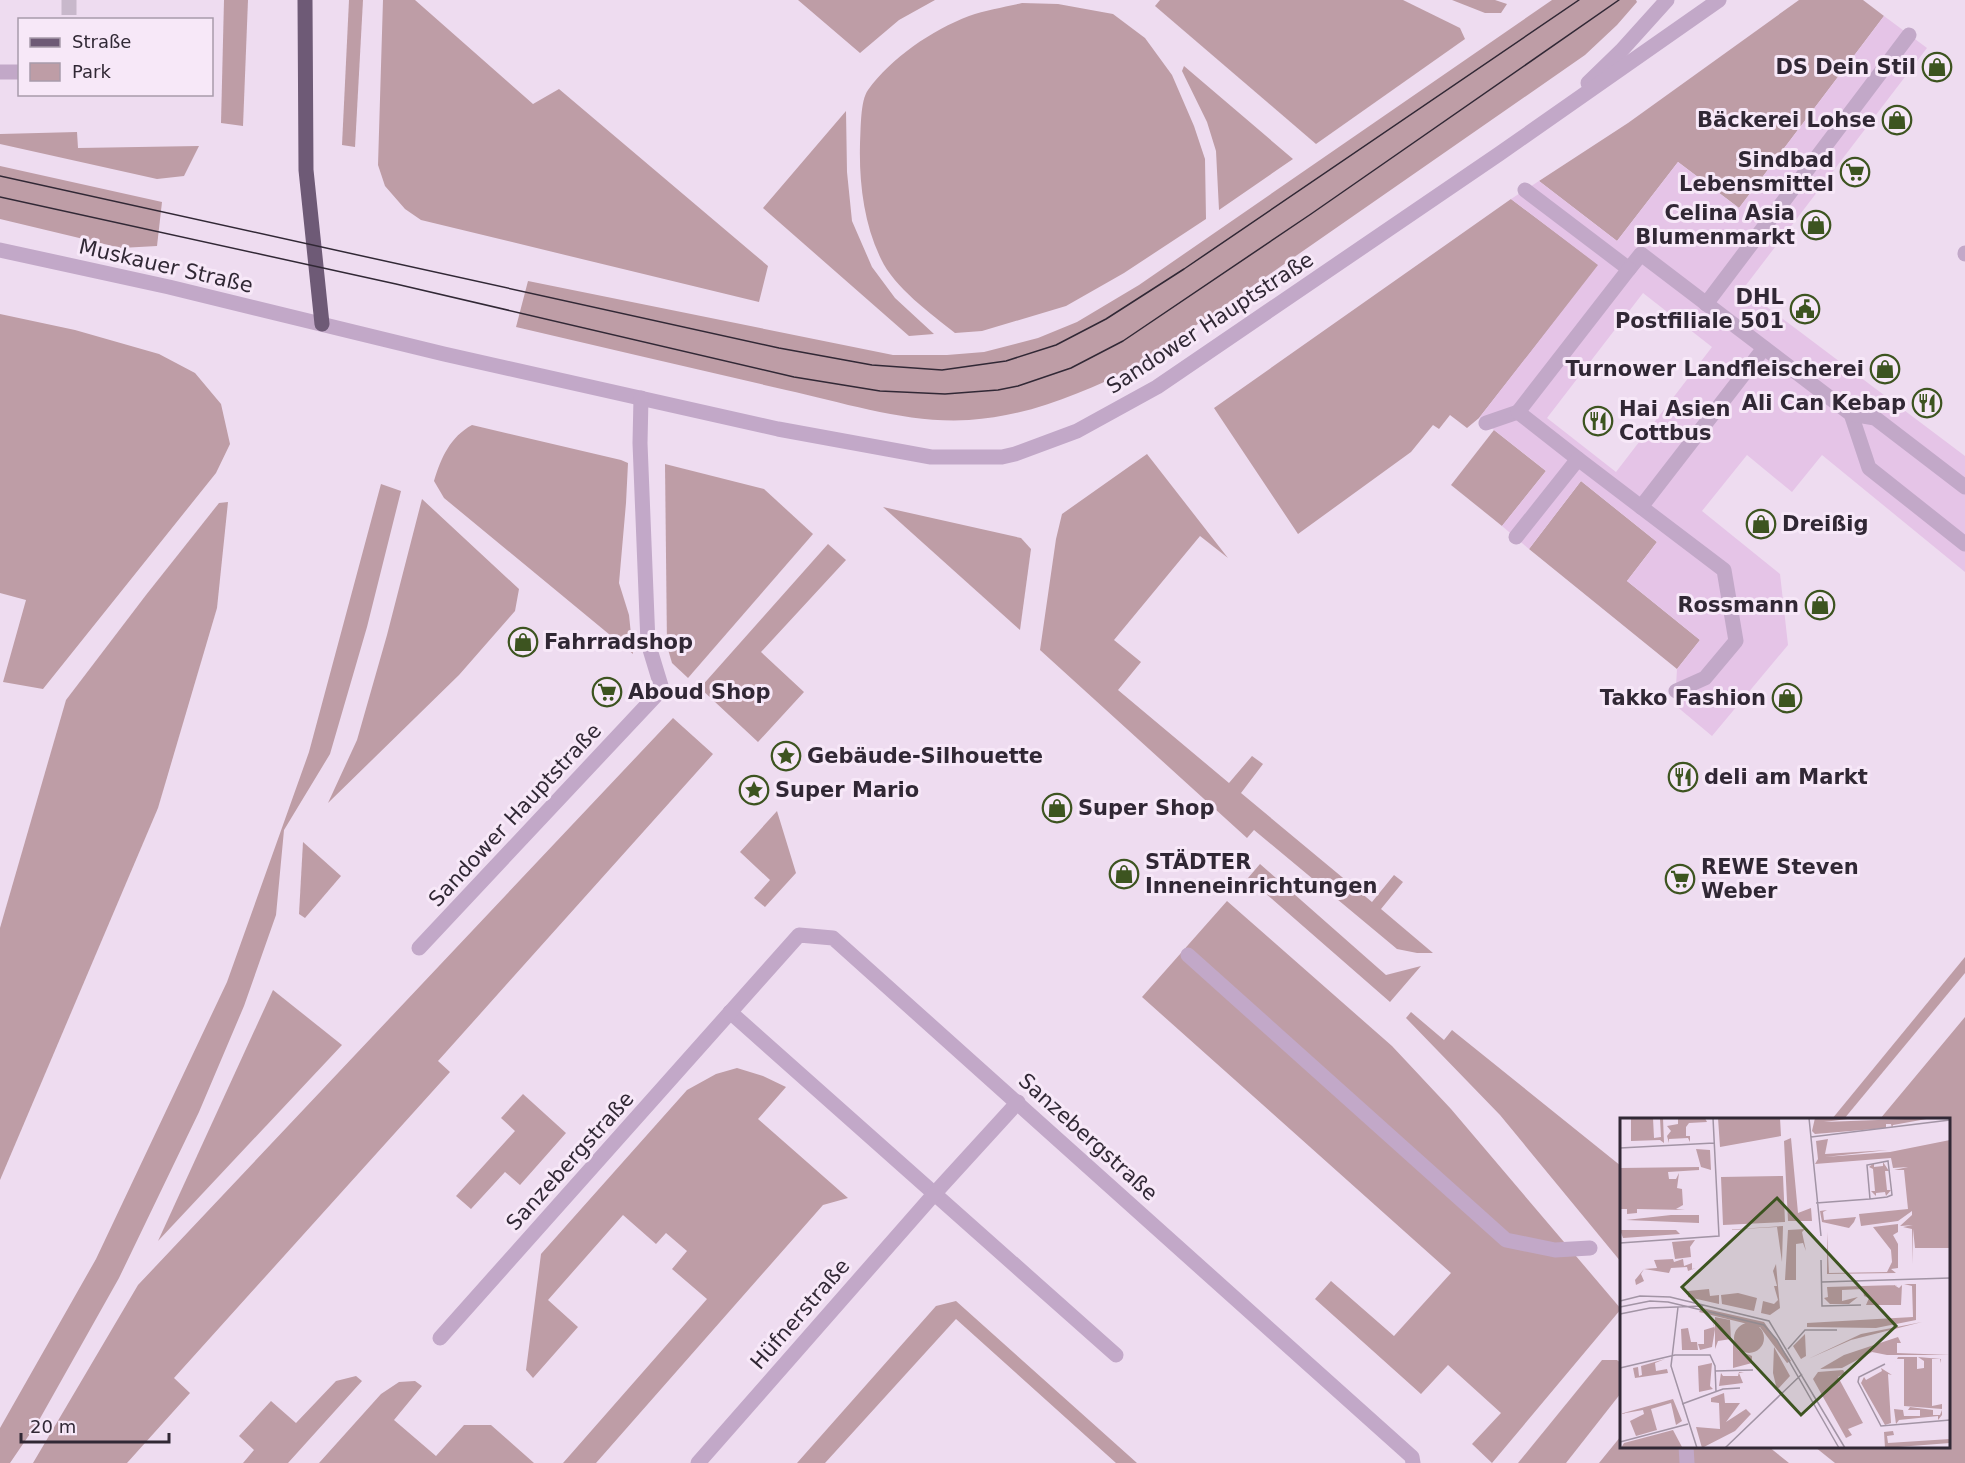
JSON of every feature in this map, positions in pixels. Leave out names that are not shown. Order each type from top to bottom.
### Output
[{"type":"main road","points":[[305,0],[306,170],[322,324]]},
{"type":"street","name":"Sandower Hauptstraße","points":[[1553,116],[1621,51],[1667,0]]},
{"type":"street","name":"Sandower Hauptstraße","points":[[322,324],[444,354],[778,429],[931,457],[1002,457],[1016,454],[1077,431],[1157,387],[1719,0]]},
{"type":"street","points":[[1706,304],[1909,35]]},
{"type":"street","points":[[0,72],[18,72]]},
{"type":"street","points":[[1525,190],[1629,269]]},
{"type":"street","name":"Muskauer Straße","points":[[0,250],[322,324]]},
{"type":"street","points":[[1486,423],[1518,412],[1641,254],[1851,414],[1875,418],[1965,487]]},
{"type":"street","points":[[1641,507],[1764,348]]},
{"type":"street","name":"Sandower Hauptstraße","points":[[419,948],[662,689],[648,643],[640,443],[641,398]]},
{"type":"street","points":[[1518,412],[1724,570],[1736,641],[1705,678],[1676,691]]},
{"type":"street","points":[[1851,414],[1869,468],[1965,544]]},
{"type":"street","points":[[1516,537],[1578,459]]},
{"type":"street","name":"Sanzebergstraße","points":[[440,1338],[799,935],[833,938],[1412,1457],[1413,1463]]},
{"type":"street","points":[[1188,956],[1506,1240],[1555,1250],[1590,1248]]},
{"type":"street","points":[[730,1012],[1116,1354]]},
{"type":"street","name":"Hüfnerstraße","points":[[698,1463],[934,1193],[1018,1102]]},
{"type":"street","points":[[1686,1448],[1687,1463]]},
{"type":"green space","points":[[224,0],[248,0],[243,126],[221,123]]},
{"type":"green space","points":[[349,0],[363,0],[355,147],[342,145]]},
{"type":"green space","points":[[383,0],[415,0],[533,104],[559,89],[768,266],[759,302],[421,220],[405,209],[385,186],[378,165]]},
{"type":"green space","points":[[798,0],[935,0],[899,20],[860,53]]},
{"type":"green space","points":[[1160,0],[1403,0],[1460,28],[1465,39],[1316,144],[1155,6]]},
{"type":"green space","points":[[1452,0],[1495,0],[1507,4],[1501,13],[1485,13]]},
{"type":"green space","points":[[1552,0],[1636,0],[1637,2],[1617,25],[1585,55],[1136,367],[1055,402],[1013,414],[969,420],[900,416],[516,327],[528,281],[893,355],[984,352],[1038,338],[1077,322],[1139,285]]},
{"type":"green space","points":[[1799,0],[1863,0],[1884,16],[1739,208],[1678,162],[1617,241],[1539,181],[1628,123]]},
{"type":"green space","points":[[1022,3],[1058,4],[1113,14],[1145,38],[1172,75],[1194,126],[1205,159],[1206,219],[1124,273],[1066,306],[982,331],[955,333],[904,290],[887,269],[875,246],[867,218],[860,174],[861,116],[865,95],[888,67],[927,37],[969,16]]},
{"type":"green space","points":[[1184,66],[1293,159],[1219,210],[1216,151],[1207,122],[1182,71]]},
{"type":"green space","points":[[846,111],[847,172],[852,221],[872,267],[895,298],[934,334],[909,336],[763,208]]},
{"type":"green space","points":[[77,132],[78,148],[199,146],[184,176],[157,179],[0,144],[0,134]]},
{"type":"green space","points":[[0,166],[162,202],[157,246],[121,248],[0,219]]},
{"type":"green space","points":[[1511,199],[1599,265],[1479,418],[1467,428],[1450,415],[1439,429],[1433,425],[1411,452],[1298,534],[1214,408]]},
{"type":"green space","points":[[0,314],[75,330],[159,354],[195,373],[221,404],[230,444],[216,473],[43,689],[3,682],[26,600],[0,593]]},
{"type":"green space","points":[[472,425],[628,463],[619,583],[629,615],[633,654],[444,498],[434,481],[440,464],[452,442]]},
{"type":"green space","points":[[1494,430],[1546,471],[1502,526],[1451,485]]},
{"type":"green space","points":[[1147,454],[1228,558],[1200,536],[1114,640],[1141,662],[1118,690],[1229,783],[1252,756],[1263,764],[1241,793],[1372,902],[1394,875],[1403,882],[1381,909],[1433,953],[1397,949],[1254,830],[1247,838],[1040,650],[1056,539],[1062,514]]},
{"type":"green space","points":[[665,464],[764,489],[813,534],[688,678],[672,663],[667,646]]},
{"type":"green space","points":[[1581,481],[1657,542],[1627,581],[1700,640],[1677,669],[1529,549]]},
{"type":"green space","points":[[381,484],[401,491],[367,627],[330,754],[284,830],[276,915],[244,1006],[199,1112],[119,1278],[38,1422],[10,1463],[0,1463],[0,1428],[96,1259],[227,982],[309,752]]},
{"type":"green space","points":[[422,499],[519,589],[515,611],[459,675],[328,803],[357,740]]},
{"type":"green space","points":[[228,502],[217,608],[158,808],[0,1180],[0,928],[66,700],[219,503]]},
{"type":"green space","points":[[883,507],[1021,538],[1031,549],[1020,630]]},
{"type":"green space","points":[[828,544],[846,560],[761,652],[804,692],[758,742],[700,688]]},
{"type":"green space","points":[[673,718],[713,754],[438,1061],[450,1072],[174,1378],[190,1393],[127,1463],[33,1463],[138,1285]]},
{"type":"green space","points":[[777,811],[796,873],[765,907],[754,898],[770,880],[740,852]]},
{"type":"green space","points":[[303,842],[341,876],[305,918],[299,914]]},
{"type":"green space","points":[[1260,864],[1386,975],[1421,966],[1390,1002],[1248,878]]},
{"type":"green space","points":[[1227,901],[1392,1046],[1451,1109],[1620,1308],[1492,1463],[1472,1444],[1501,1413],[1448,1365],[1421,1394],[1315,1299],[1331,1281],[1394,1336],[1451,1273],[1142,997]]},
{"type":"green space","points":[[1965,957],[1965,973],[1845,1118],[1833,1118]]},
{"type":"green space","points":[[273,990],[342,1045],[158,1241]]},
{"type":"green space","points":[[1411,1012],[1444,1040],[1452,1030],[1620,1165],[1620,1261],[1500,1115],[1406,1018]]},
{"type":"green space","points":[[1965,1017],[1965,1463],[1835,1463],[1816,1448],[1950,1448],[1950,1118],[1881,1118]]},
{"type":"green space","points":[[737,1068],[763,1076],[786,1087],[758,1119],[848,1198],[823,1205],[596,1463],[563,1463],[707,1299],[672,1269],[687,1251],[666,1233],[656,1244],[623,1215],[548,1300],[578,1327],[533,1378],[526,1370],[541,1254],[687,1090],[716,1074]]},
{"type":"green space","points":[[523,1094],[566,1133],[520,1185],[505,1172],[471,1209],[456,1196],[515,1131],[501,1118]]},
{"type":"green space","points":[[956,1301],[1137,1463],[1116,1463],[956,1319],[825,1463],[797,1463],[936,1306]]},
{"type":"green space","points":[[1602,1360],[1617,1360],[1620,1362],[1620,1394],[1566,1463],[1518,1463]]},
{"type":"green space","points":[[356,1376],[362,1381],[288,1463],[243,1463],[254,1450],[239,1436],[271,1401],[296,1423],[336,1381]]},
{"type":"green space","points":[[415,1381],[422,1386],[394,1420],[436,1456],[464,1425],[491,1425],[534,1463],[319,1463],[381,1394],[399,1382]]},
{"type":"green space","points":[[1620,1437],[1620,1448],[1770,1448],[1789,1463],[1599,1463]]},
{"type":"shaded area","points":[[1884,16],[1927,48],[1743,289],[1965,456],[1965,572],[1822,455],[1792,492],[1747,455],[1702,511],[1780,574],[1788,645],[1712,736],[1675,705],[1677,669],[1700,640],[1627,581],[1657,542],[1581,481],[1529,549],[1502,526],[1546,471],[1479,418],[1598,265],[1511,199],[1539,181],[1617,241],[1678,162],[1739,208]],"holes":[[[1643,293],[1712,347],[1616,472],[1547,418]]]},
{"type":"tunnel","points":[[69,0],[69,18]]},
{"type":"tram line","points":[[0,176],[779,348],[872,365],[942,370],[1006,361],[1056,345],[1106,319],[1184,269],[1579,0]]},
{"type":"tram line","points":[[0,197],[396,284],[794,377],[880,391],[945,394],[998,390],[1018,386],[1071,368],[1123,341],[1311,214],[1619,0]]},
{"type":"place","name":"DS Dein Stil","points":[[1937,67]]},
{"type":"place","name":"Bäckerei Lohse","points":[[1897,120]]},
{"type":"place","name":"Sindbad Lebensmittel","points":[[1855,172]]},
{"type":"place","name":"Celina Asia Blumenmarkt","points":[[1816,225]]},
{"type":"place","name":"DHL Postfiliale 501","points":[[1805,309]]},
{"type":"place","name":"Turnower Landfleischerei","points":[[1885,369]]},
{"type":"place","name":"Ali Can Kebap","points":[[1927,403]]},
{"type":"place","name":"Hai Asien Cottbus","points":[[1598,421]]},
{"type":"place","name":"Dreißig","points":[[1761,524]]},
{"type":"place","name":"Rossmann","points":[[1820,605]]},
{"type":"place","name":"Fahrradshop","points":[[523,642]]},
{"type":"place","name":"Aboud Shop","points":[[607,692]]},
{"type":"place","name":"Takko Fashion","points":[[1787,698]]},
{"type":"place","name":"Gebäude-Silhouette","points":[[786,756]]},
{"type":"place","name":"deli am Markt","points":[[1683,777]]},
{"type":"place","name":"Super Mario","points":[[754,790]]},
{"type":"place","name":"Super Shop","points":[[1057,808]]},
{"type":"place","name":"STÄDTER Inneneinrichtungen","points":[[1124,874]]},
{"type":"place","name":"REWE Steven Weber","points":[[1680,879]]}]
